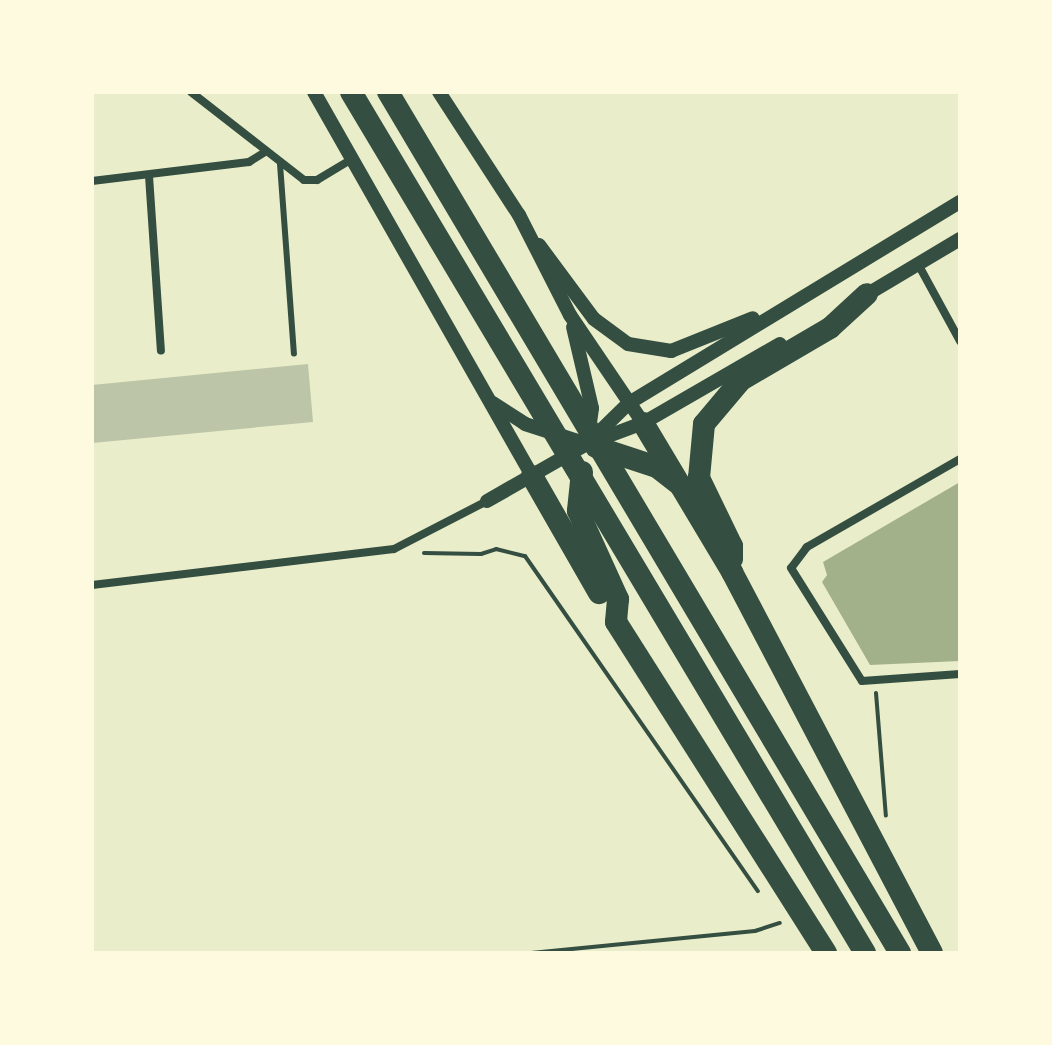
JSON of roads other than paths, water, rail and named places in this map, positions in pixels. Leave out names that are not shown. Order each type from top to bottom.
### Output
[{"type":"highway","points":[[351,92],[637,566],[865,953]]},
{"type":"highway","points":[[388,92],[664,549],[900,953]]},
{"type":"highway","points":[[732,572],[732,546],[699,478],[704,424],[741,380],[830,328],[867,294]]},
{"type":"highway","points":[[643,423],[732,572],[932,953]]},
{"type":"highway","points":[[616,622],[618,599],[578,511],[587,444],[657,467],[681,486]]},
{"type":"highway","points":[[532,476],[616,622],[826,953]]},
{"type":"street","points":[[191,92],[304,180],[317,180],[353,158]]},
{"type":"street","points":[[314,92],[532,476]]},
{"type":"street","points":[[439,92],[519,215],[594,319],[628,344],[646,349],[693,346],[827,283]]},
{"type":"street","points":[[92,181],[249,162],[265,152]]},
{"type":"street","points":[[149,176],[161,351]]},
{"type":"street","points":[[587,444],[629,403],[960,202]]},
{"type":"street","points":[[519,215],[570,315],[643,423]]},
{"type":"street","points":[[92,585],[394,549],[587,444],[643,423],[960,239]]},
{"type":"street","points":[[918,264],[960,341]]},
{"type":"street","points":[[570,315],[588,374],[592,408],[587,444]]},
{"type":"street","points":[[490,400],[525,424],[587,444]]},
{"type":"street","points":[[960,459],[794,559],[796,577],[855,676],[875,682],[960,674]]},
{"type":"lane","points":[[280,164],[294,353]]}]
